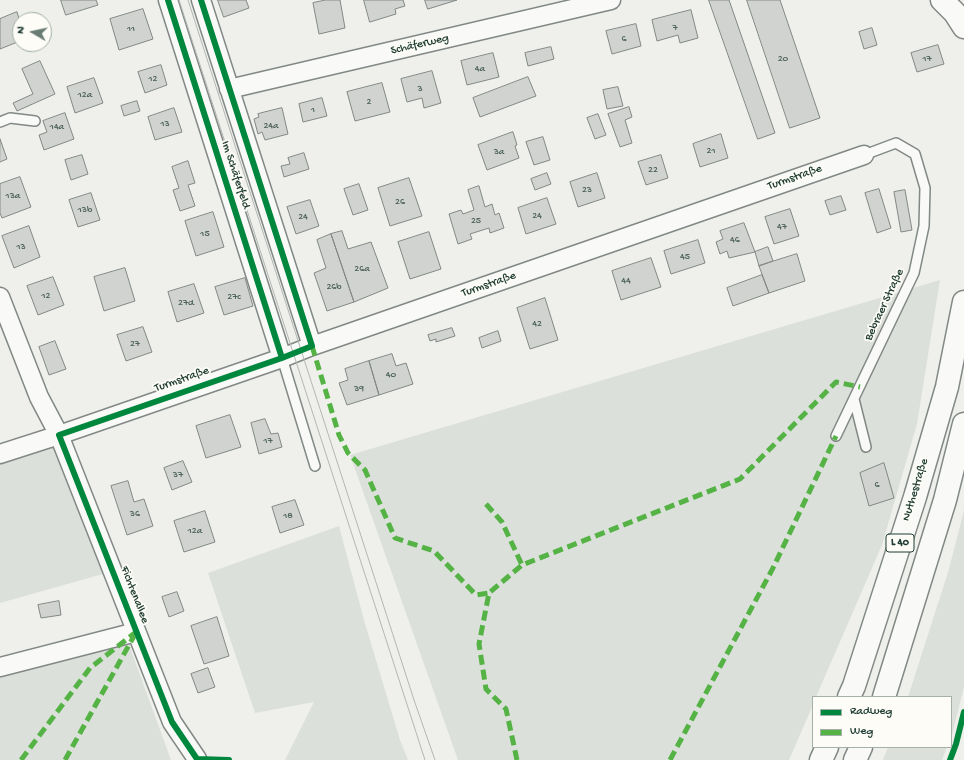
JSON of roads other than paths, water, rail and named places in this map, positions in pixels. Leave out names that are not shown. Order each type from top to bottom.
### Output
[{"type":"highway","points":[[942,0],[955,13],[964,27]]},
{"type":"highway","name":"Nuthestraße","points":[[849,696],[854,686],[912,505],[947,388],[964,302]]},
{"type":"highway","name":"L 40","points":[[884,696],[945,500],[964,424]]},
{"type":"highway","points":[[821,760],[827,748]]},
{"type":"highway","points":[[855,760],[861,748]]},
{"type":"street","name":"Im Schäferfeld","points":[[168,0],[282,358]]},
{"type":"street","name":"Im Schäferfeld","points":[[201,0],[312,346]]},
{"type":"street","name":"Schäferweg","points":[[229,89],[611,0]]},
{"type":"street","name":"Turmstraße","points":[[0,454],[282,358],[312,346],[864,154]]},
{"type":"street","name":"Fichtenallee","points":[[0,297],[39,397],[59,435],[172,722],[197,759]]},
{"type":"street","points":[[0,667],[136,632]]},
{"type":"lane","points":[[0,122],[10,118],[35,121]]},
{"type":"lane","name":"Bebraer Straße","points":[[836,436],[914,273],[924,226],[925,188],[915,154],[896,143],[864,154]]},
{"type":"lane","name":"Im Schäferfeld","points":[[282,358],[315,466]]},
{"type":"lane","points":[[854,399],[866,447]]},
{"type":"tram line","points":[[179,0],[425,760]]},
{"type":"tram line","points":[[188,0],[414,700],[435,760]]}]
